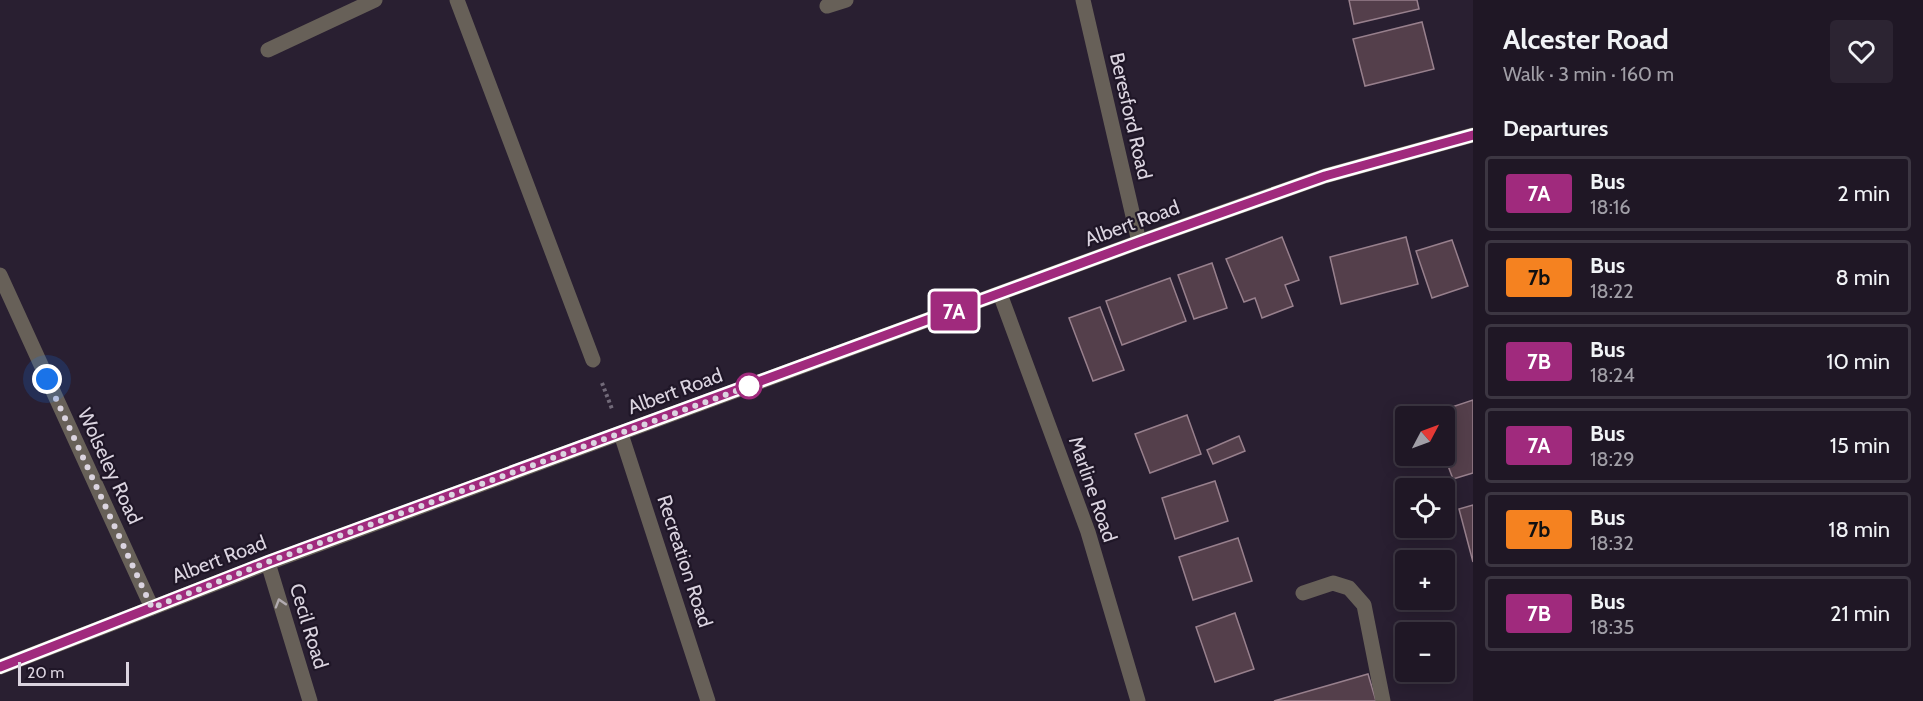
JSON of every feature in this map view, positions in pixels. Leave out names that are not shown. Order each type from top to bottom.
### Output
[{"type":"street","points":[[268,50],[375,0]]},
{"type":"street","points":[[457,0],[593,360]]},
{"type":"street","points":[[827,6],[846,0]]},
{"type":"street","name":"Beresford Road","points":[[1083,0],[1139,242]]},
{"type":"street","name":"Albert Road","points":[[0,668],[268,562],[1139,242],[1325,176],[1473,135]]},
{"type":"street","name":"Wolseley Road","points":[[0,275],[152,608]]},
{"type":"street","name":"Marline Road","points":[[1000,294],[1088,532],[1138,701]]},
{"type":"street","name":"Recreation Road","points":[[621,434],[708,701]]},
{"type":"street","name":"Cecil Road","points":[[268,562],[310,701]]},
{"type":"street","points":[[1303,593],[1333,584],[1349,588],[1364,605],[1383,701]]},
{"type":"path","points":[[593,360],[621,434]]},
{"type":"building","points":[[1349,0],[1417,0],[1419,9],[1354,24]]},
{"type":"building","points":[[1422,22],[1434,69],[1365,86],[1353,39]]},
{"type":"building","points":[[1282,237],[1299,280],[1285,285],[1293,306],[1262,318],[1255,298],[1244,302],[1226,259]]},
{"type":"building","points":[[1406,237],[1418,284],[1341,304],[1330,257]]},
{"type":"building","points":[[1452,240],[1468,286],[1432,298],[1416,251]]},
{"type":"building","points":[[1212,263],[1227,308],[1194,319],[1178,275]]},
{"type":"building","points":[[1170,278],[1186,321],[1122,345],[1106,301]]},
{"type":"building","points":[[1100,307],[1124,370],[1093,381],[1069,318]]},
{"type":"building","points":[[1473,400],[1473,473],[1455,478],[1453,478],[1448,466],[1455,466],[1455,406]]},
{"type":"building","points":[[1187,415],[1201,454],[1150,473],[1135,434]]},
{"type":"building","points":[[1239,436],[1245,451],[1213,464],[1207,450]]},
{"type":"building","points":[[1215,481],[1228,521],[1175,539],[1162,498]]},
{"type":"building","points":[[1473,505],[1473,562],[1459,509]]},
{"type":"building","points":[[1238,538],[1252,581],[1193,600],[1179,557]]},
{"type":"building","points":[[1235,613],[1254,669],[1215,682],[1196,627]]},
{"type":"building","points":[[1368,674],[1376,701],[1274,701]]},
{"type":"bus line","name":"7A","points":[[0,667],[268,562],[1139,242],[1325,176],[1473,135]]},
{"type":"route","points":[[47,379],[152,608],[268,562],[755,384],[749,386]]}]
